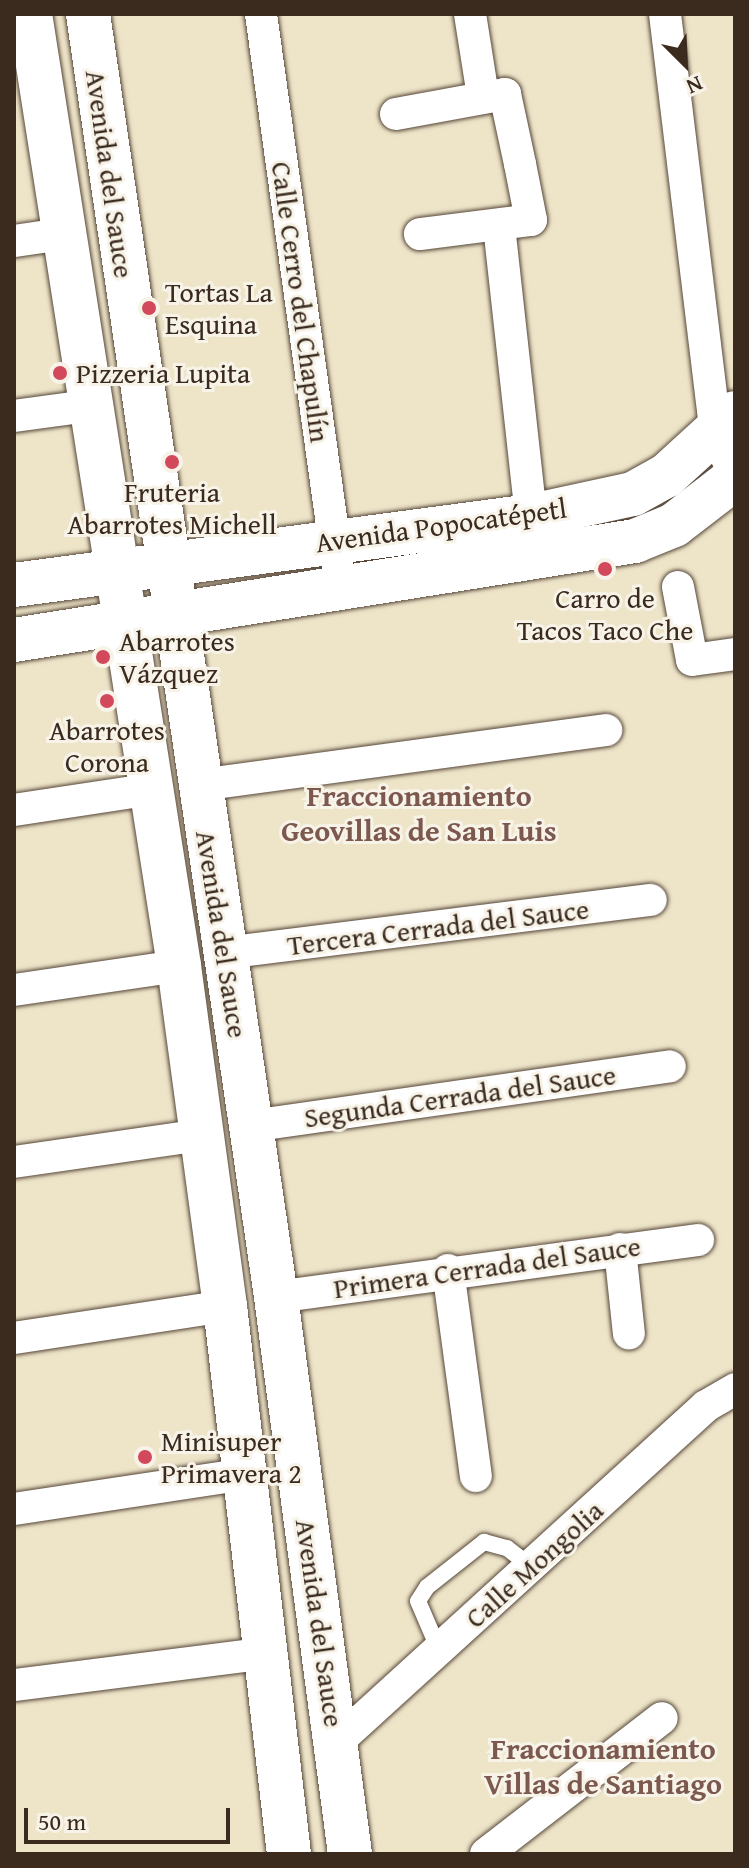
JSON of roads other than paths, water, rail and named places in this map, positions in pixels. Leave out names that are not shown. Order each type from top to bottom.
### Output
[{"type":"main road","name":"Avenida del Sauce","points":[[30,14],[26,66],[62,234],[87,406],[118,571],[179,966],[246,1474],[289,1854]]},
{"type":"main road","name":"Avenida del Sauce","points":[[88,14],[179,617],[200,785],[276,1297],[350,1854]]},
{"type":"main road","name":"Avenida Popocatépetl","points":[[14,585],[531,516],[633,494],[666,476],[725,422]]},
{"type":"main road","name":"Avenida Popocatépetl","points":[[14,640],[179,617],[635,541],[674,525],[735,477]]},
{"type":"main road","points":[[265,1636],[318,1611]]},
{"type":"street","name":"Calle Cerro del Chapulín","points":[[261,14],[341,590]]},
{"type":"street","points":[[420,234],[531,220],[470,14]]},
{"type":"street","points":[[665,14],[735,477]]},
{"type":"street","points":[[396,114],[494,95]]},
{"type":"street","points":[[499,226],[531,516]]},
{"type":"street","points":[[14,241],[62,234]]},
{"type":"street","points":[[14,416],[87,406]]},
{"type":"street","points":[[678,587],[692,660],[735,654]]},
{"type":"street","points":[[200,785],[606,730]]},
{"type":"street","points":[[14,810],[153,789]]},
{"type":"street","name":"Tercera Cerrada del Sauce","points":[[225,953],[651,900]]},
{"type":"street","points":[[14,990],[179,966]]},
{"type":"street","name":"Segunda Cerrada del Sauce","points":[[251,1126],[670,1066]]},
{"type":"street","points":[[14,1162],[201,1135]]},
{"type":"street","name":"Primera Cerrada del Sauce","points":[[276,1297],[448,1270],[698,1240]]},
{"type":"street","points":[[620,1249],[629,1334]]},
{"type":"street","points":[[448,1270],[476,1476]]},
{"type":"street","points":[[14,1338],[225,1306]]},
{"type":"street","name":"Calle Mongolia","points":[[336,1743],[706,1406],[735,1389]]},
{"type":"street","points":[[14,1509],[246,1474]]},
{"type":"street","points":[[14,1685],[265,1636]]},
{"type":"street","points":[[486,1854],[662,1718]]},
{"type":"lane","points":[[439,1650],[418,1601],[427,1587],[484,1542],[507,1548],[530,1566]]},
{"type":"place","name":"Tortas La Esquina","points":[[149,308]]},
{"type":"place","name":"Pizzeria Lupita","points":[[60,373]]},
{"type":"place","name":"Fruteria Abarrotes Michell","points":[[172,462]]},
{"type":"place","name":"Carro de Tacos Taco Che","points":[[605,569]]},
{"type":"place","name":"Abarrotes Vázquez","points":[[103,657]]},
{"type":"place","name":"Abarrotes Corona","points":[[107,701]]},
{"type":"place","name":"Minisuper Primavera 2","points":[[145,1457]]},
{"type":"district","name":"Fraccionamiento Geovillas de San Luis","points":[[419,812]]},
{"type":"district","name":"Fraccionamiento Villas de Santiago","points":[[603,1765]]}]
